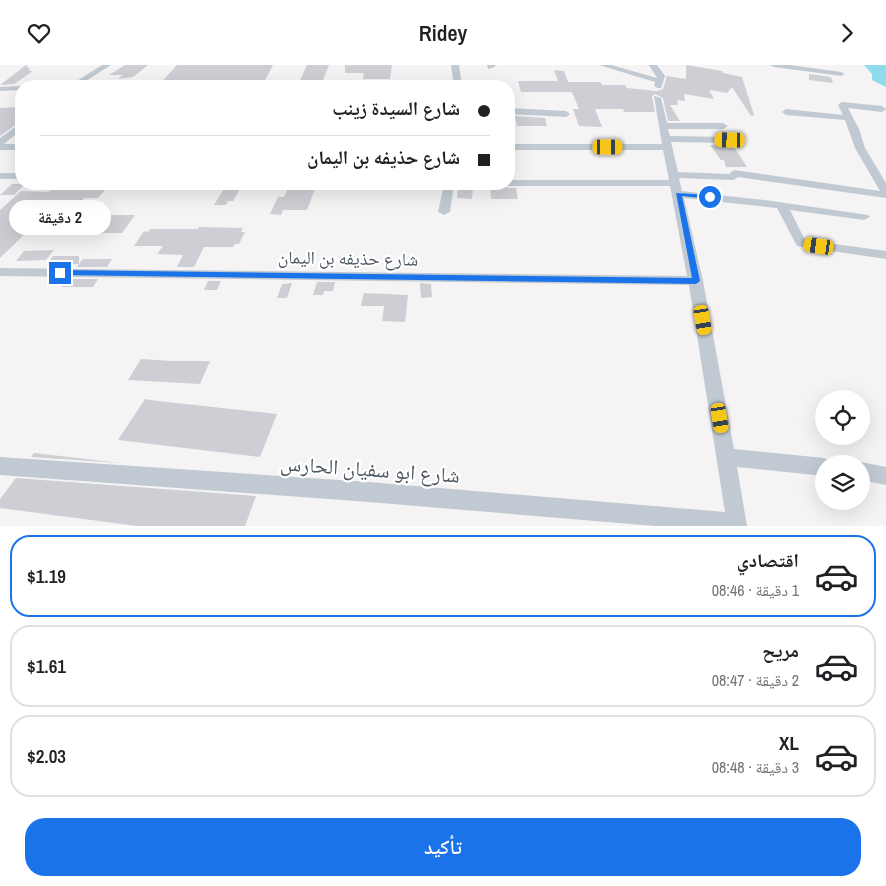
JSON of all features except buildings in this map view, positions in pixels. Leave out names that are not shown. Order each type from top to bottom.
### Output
[{"type":"street","points":[[83,80],[107,65]]},
{"type":"street","points":[[456,65],[457,80]]},
{"type":"street","points":[[607,65],[658,89]]},
{"type":"street","points":[[652,65],[660,76],[658,89],[665,137],[696,281],[737,525]]},
{"type":"street","points":[[778,65],[841,75]]},
{"type":"street","points":[[0,89],[15,88]]},
{"type":"street","points":[[882,109],[842,105],[851,122],[860,148],[886,193]]},
{"type":"street","points":[[515,111],[566,114]]},
{"type":"street","points":[[789,116],[851,122]]},
{"type":"street","points":[[665,137],[723,126]]},
{"type":"street","points":[[0,143],[15,131]]},
{"type":"street","points":[[515,147],[665,137],[730,140]]},
{"type":"street","points":[[0,147],[15,147]]},
{"type":"street","points":[[515,183],[676,184],[733,177],[734,173],[886,193]]},
{"type":"street","points":[[0,176],[15,176]]},
{"type":"street","points":[[676,184],[782,205],[864,217]]},
{"type":"street","points":[[444,212],[447,190]]},
{"type":"street","points":[[782,205],[800,243],[886,255]]},
{"type":"street","name":"شارع حذيفه بن اليمان","points":[[0,272],[696,281]]},
{"type":"street","points":[[727,457],[815,466]]},
{"type":"street","name":"شارع ابو سفيان الحارس","points":[[0,466],[379,493],[737,525]]},
{"type":"street","points":[[870,473],[886,476]]},
{"type":"water","points":[[864,65],[886,65],[886,87],[872,80],[872,74]]},
{"type":"route","points":[[60,273],[696,281],[678,194],[710,197]]}]
